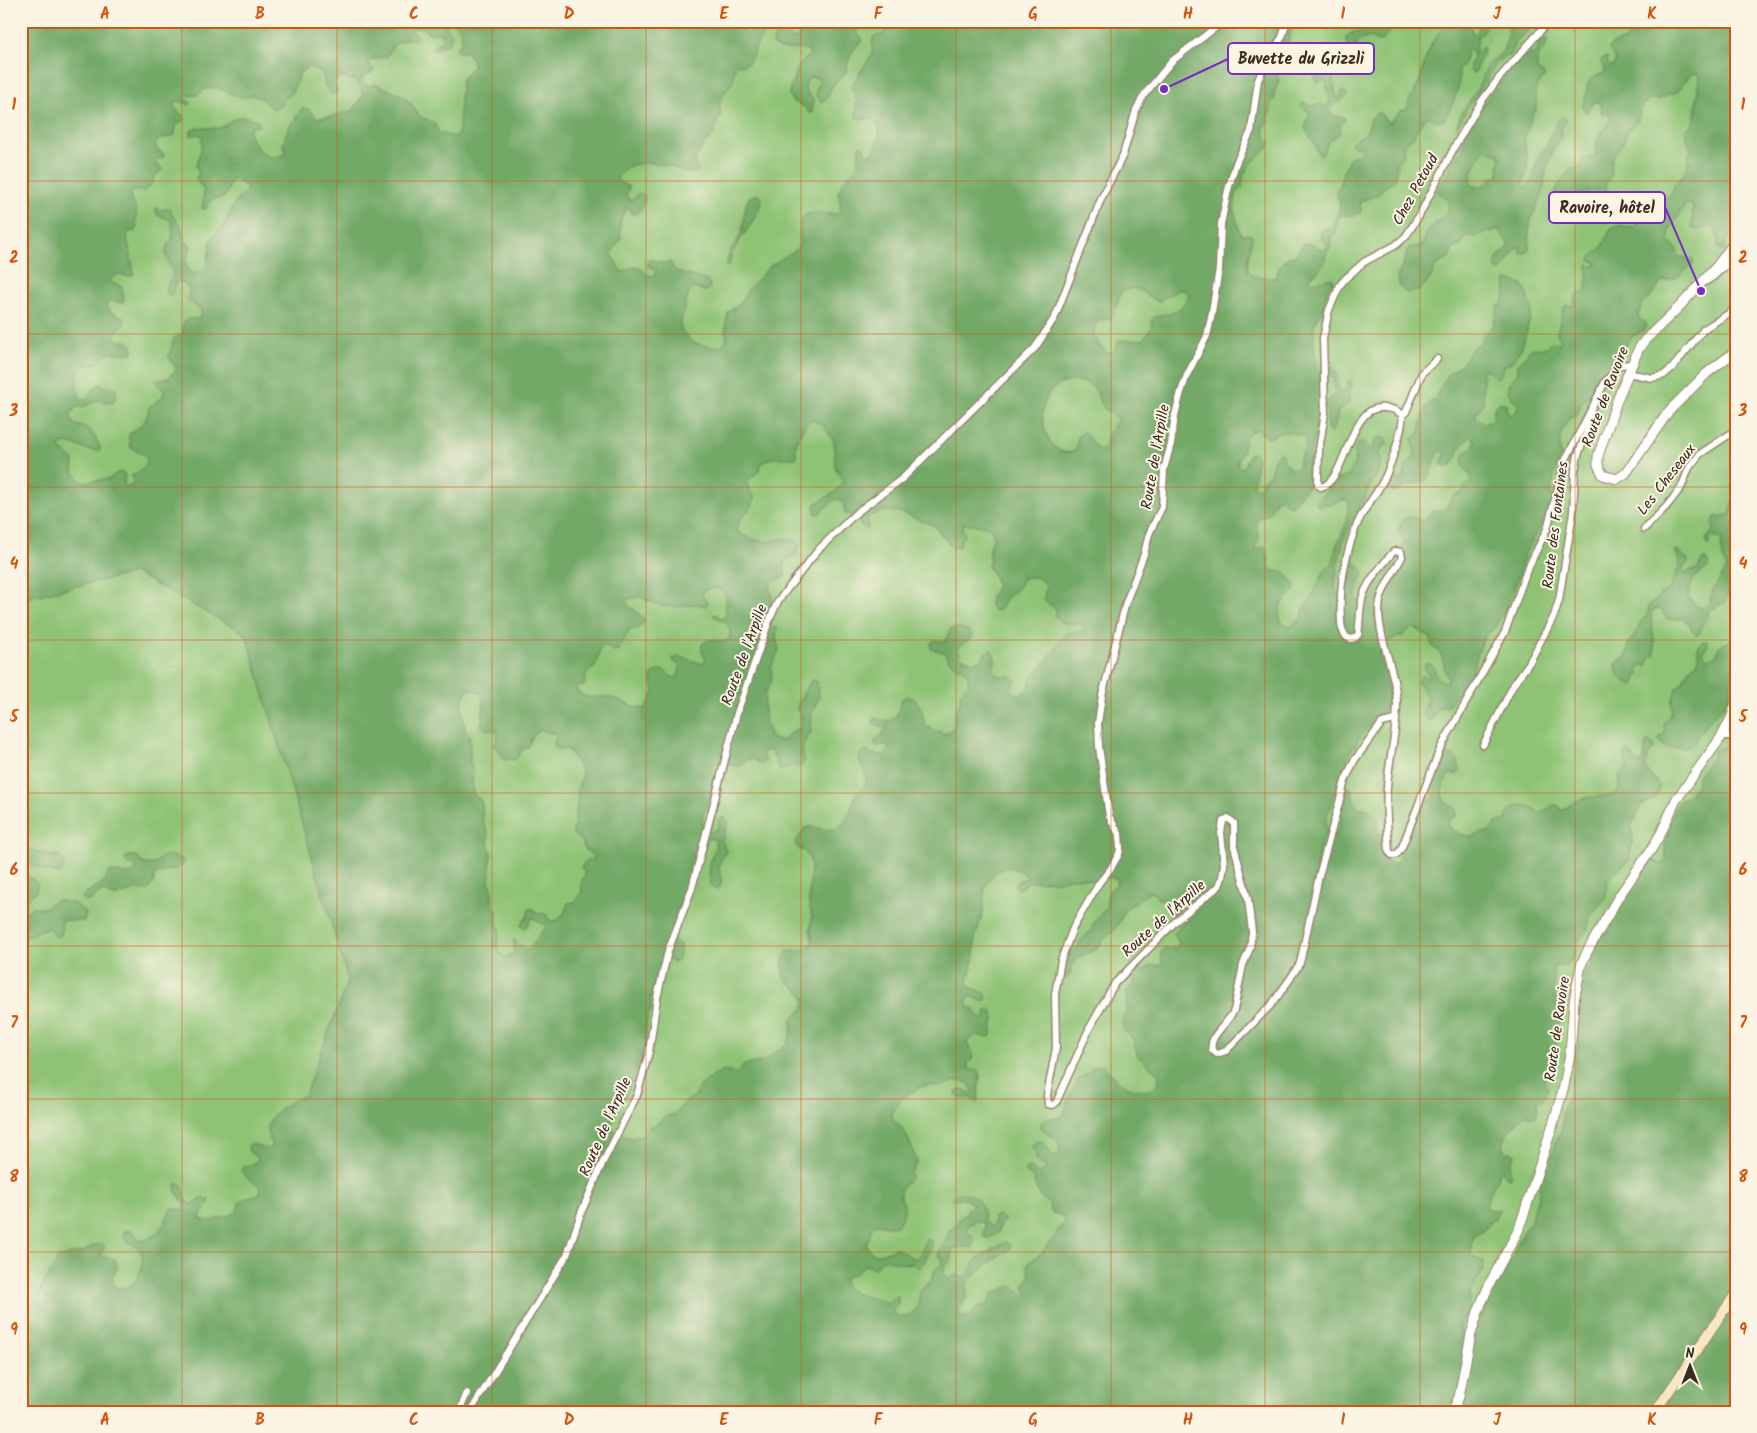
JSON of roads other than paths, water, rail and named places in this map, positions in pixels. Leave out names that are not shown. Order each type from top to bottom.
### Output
[{"type":"main road","points":[[1655,1412],[1736,1293]]},
{"type":"street","name":"Route de l'Arpille","points":[[470,1412],[567,1255],[581,1213],[602,1164],[637,1095],[648,1052],[657,998],[668,951],[692,888],[737,712],[769,621],[778,601],[818,550],[856,513],[903,478],[1035,348],[1055,317],[1101,199],[1123,155],[1136,110],[1144,95],[1172,61],[1227,21]]},
{"type":"street","name":"Route de l'Arpille","points":[[1287,21],[1284,32],[1266,62],[1258,80],[1251,131],[1235,166],[1221,224],[1219,269],[1207,336],[1187,375],[1181,392],[1175,415],[1172,444],[1164,469],[1162,507],[1149,534],[1144,554],[1126,602],[1102,696],[1098,723],[1099,747],[1109,816],[1119,834],[1120,848],[1114,864],[1099,883],[1073,928],[1060,960],[1054,994],[1056,1048],[1046,1098],[1048,1104],[1052,1106],[1056,1103],[1090,1029],[1115,983],[1177,920],[1219,886],[1224,864],[1221,828],[1223,821],[1228,818],[1234,823],[1234,846],[1248,899],[1252,932],[1250,948],[1243,965],[1234,1010],[1214,1038],[1211,1044],[1212,1050],[1217,1054],[1226,1051],[1272,1004],[1290,980],[1302,955],[1319,876],[1351,767],[1379,726],[1382,723],[1395,720]]},
{"type":"street","name":"Chez Petoud","points":[[1402,415],[1398,411],[1385,408],[1376,408],[1366,413],[1333,476],[1327,485],[1319,486],[1317,466],[1325,413],[1323,342],[1329,310],[1336,293],[1345,278],[1361,264],[1396,245],[1406,236],[1481,102],[1548,21]]},
{"type":"street","name":"Route de Ravoire","points":[[1736,240],[1725,256],[1702,282],[1645,340],[1631,364],[1597,461],[1603,475],[1612,478],[1622,477],[1629,470],[1661,421],[1686,393],[1736,350]]},
{"type":"street","points":[[1702,282],[1713,278],[1736,256]]},
{"type":"street","points":[[1628,373],[1652,378],[1664,374],[1673,367],[1704,329],[1736,309]]},
{"type":"street","points":[[1438,358],[1422,373],[1406,412],[1402,415],[1403,424],[1386,475],[1356,524],[1340,587],[1342,628],[1348,639],[1352,639],[1358,635],[1362,600],[1368,585],[1392,552],[1401,552],[1402,557],[1386,586],[1380,603],[1382,628],[1396,687],[1397,704],[1395,735],[1386,796],[1389,852],[1392,856],[1399,853],[1402,848],[1440,749],[1505,632],[1527,570],[1547,529],[1565,461],[1605,382],[1620,365],[1631,364]]},
{"type":"street","name":"Route des Fontaines","points":[[1483,745],[1514,684],[1529,663],[1554,616],[1559,600],[1573,512],[1575,470],[1578,455],[1590,424],[1590,412]]},
{"type":"street","name":"Les Cheseaux","points":[[1644,529],[1666,507],[1681,488],[1690,468],[1700,454],[1736,430]]},
{"type":"street","name":"Route de Ravoire","points":[[1452,1412],[1459,1397],[1471,1334],[1480,1306],[1490,1283],[1519,1230],[1554,1121],[1564,1086],[1570,1054],[1574,1001],[1581,966],[1619,896],[1661,833],[1676,800],[1722,736],[1736,704]]},
{"type":"street","points":[[1722,736],[1736,736]]},
{"type":"street","points":[[459,1412],[467,1393]]},
{"type":"place","name":"Buvette du Grizzli","points":[[1164,89]]},
{"type":"place","name":"Ravoire, hôtel","points":[[1701,291]]}]
